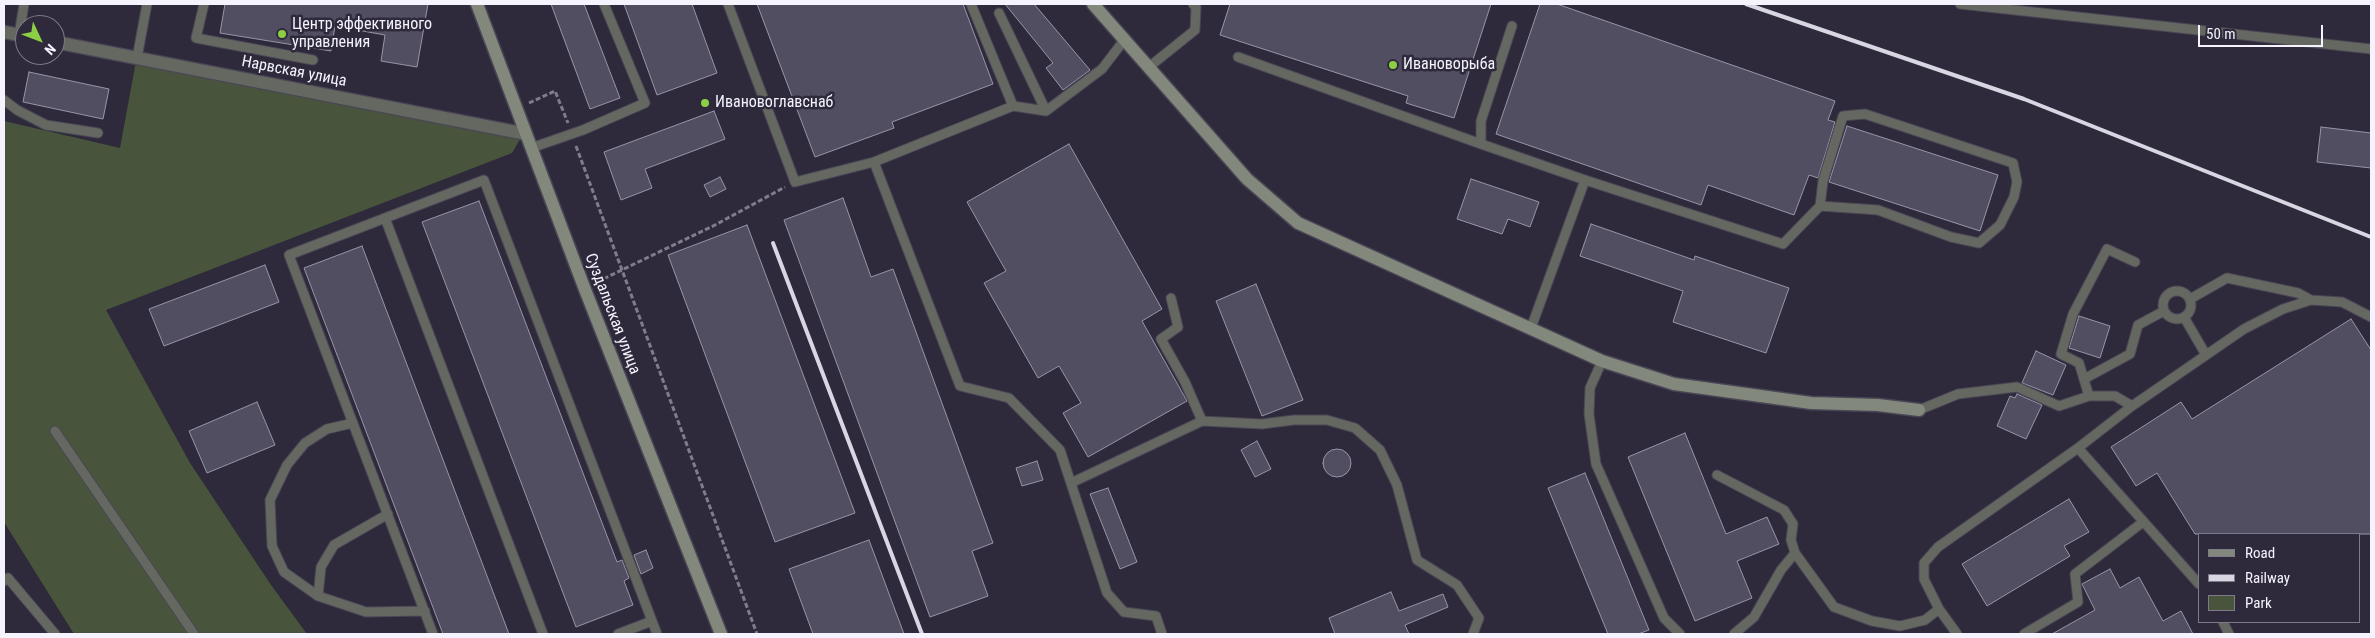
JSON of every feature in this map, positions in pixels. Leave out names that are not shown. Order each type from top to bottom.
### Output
[{"type":"street","name":"Суздальская улица","points":[[477,4],[584,288],[721,634]]},
{"type":"street","points":[[1093,4],[1247,179],[1298,223],[1602,361],[1674,384],[1812,403],[1878,405],[1918,410]]},
{"type":"street","name":"Нарвская улица","points":[[65,44],[526,134]]},
{"type":"lane","points":[[137,58],[147,4]]},
{"type":"lane","points":[[204,4],[196,38],[313,60]]},
{"type":"lane","points":[[531,148],[572,134],[645,104],[604,4]]},
{"type":"lane","points":[[728,4],[795,182],[874,162],[1013,106],[1046,111],[1102,69],[1125,39]]},
{"type":"lane","points":[[971,4],[1013,106]]},
{"type":"lane","points":[[1149,67],[1195,30],[1196,7],[1193,4]]},
{"type":"lane","points":[[1960,4],[2371,49]]},
{"type":"lane","points":[[999,13],[1046,111]]},
{"type":"lane","points":[[1481,144],[1481,121],[1512,26]]},
{"type":"lane","points":[[1238,57],[1585,180],[1783,244],[1820,206],[1823,181],[1843,116],[1864,114],[2013,163],[2017,182],[2014,197],[2000,224],[1979,243],[1951,237],[1878,210],[1820,206]]},
{"type":"lane","points":[[4,100],[16,110],[46,125],[98,133]]},
{"type":"lane","points":[[874,162],[960,386],[1009,398],[1060,450],[1107,593],[1124,612],[1156,616],[1162,634]]},
{"type":"lane","points":[[433,634],[289,255],[484,180],[657,634]]},
{"type":"lane","points":[[1531,328],[1585,180]]},
{"type":"lane","points":[[384,218],[543,634]]},
{"type":"lane","points":[[2089,396],[2079,363],[2061,354],[2073,314],[2107,249],[2135,262]]},
{"type":"lane","points":[[2190,299],[2227,278],[2298,293],[2311,300]]},
{"type":"lane","points":[[2181,291],[2190,299],[2190,312],[2184,318],[2175,319],[2164,312],[2162,302],[2169,293],[2181,291]]},
{"type":"lane","points":[[1171,298],[1178,327],[1161,339],[1185,382],[1202,421]]},
{"type":"lane","points":[[1957,634],[1939,609],[1924,579],[1924,563],[1938,547],[2078,448],[2132,406],[2244,329],[2283,309],[2311,300],[2342,302],[2371,317]]},
{"type":"lane","points":[[2084,379],[2130,354],[2138,325],[2164,312]]},
{"type":"lane","points":[[2184,318],[2206,355]]},
{"type":"lane","points":[[1602,361],[1590,388],[1589,414],[1596,464],[1664,618],[1680,634]]},
{"type":"lane","points":[[1918,410],[1958,394],[2017,387],[2058,406],[2089,396],[2115,396],[2132,406]]},
{"type":"lane","points":[[1071,483],[1202,421],[1262,424],[1294,420],[1327,420],[1355,428],[1380,450],[1397,485],[1417,560],[1457,585],[1479,618],[1473,634]]},
{"type":"lane","points":[[353,423],[327,430],[305,443],[287,465],[270,500],[272,546],[284,572],[318,596],[366,612],[424,611]]},
{"type":"lane","points":[[55,430],[194,634]]},
{"type":"lane","points":[[2078,448],[2198,583]]},
{"type":"lane","points":[[1717,475],[1784,510],[1793,524],[1791,540],[1795,553],[1834,607],[1872,621],[1900,626],[1926,620],[1939,609]]},
{"type":"lane","points":[[318,596],[321,568],[334,544],[388,514]]},
{"type":"lane","points":[[2024,634],[2078,602],[2075,574],[2143,522]]},
{"type":"lane","points":[[1734,634],[1754,617],[1780,570],[1795,553]]},
{"type":"lane","points":[[4,581],[8,578],[55,634]]},
{"type":"lane","points":[[618,634],[652,621]]},
{"type":"path","points":[[516,108],[556,91],[757,634]]},
{"type":"path","points":[[584,288],[715,225],[795,182]]},
{"type":"green space","points":[[136,61],[522,136],[512,153],[106,310],[190,463],[271,585],[307,634],[74,634],[4,522],[4,121],[120,148]]},
{"type":"building","name":"Центр эффективного управления","points":[[225,4],[428,4],[417,67],[381,61],[385,35],[335,26],[331,51],[220,33]]},
{"type":"building","points":[[551,4],[584,4],[620,98],[590,109]]},
{"type":"building","points":[[624,4],[692,4],[717,73],[657,95]]},
{"type":"building","points":[[757,4],[963,4],[993,84],[892,122],[894,128],[815,157]]},
{"type":"building","points":[[1005,4],[1034,4],[1090,70],[1063,90],[1046,68],[1053,63]]},
{"type":"building","name":"Ивановорыба","points":[[1230,4],[1491,4],[1454,118],[1406,103],[1408,96],[1220,35]]},
{"type":"building","points":[[1540,4],[1557,4],[1835,101],[1828,120],[1835,122],[1818,178],[1809,175],[1794,215],[1708,185],[1701,205],[1496,134]]},
{"type":"building","points":[[29,72],[109,89],[103,119],[23,102]]},
{"type":"building","points":[[714,111],[725,139],[645,169],[652,188],[621,200],[604,152]]},
{"type":"building","points":[[1847,126],[1998,175],[1980,231],[1829,182]]},
{"type":"building","points":[[2321,127],[2371,133],[2371,168],[2317,162]]},
{"type":"building","points":[[1069,144],[1162,309],[1142,321],[1187,401],[1088,457],[1063,413],[1081,403],[1059,366],[1038,378],[984,283],[1006,271],[967,202]]},
{"type":"building","points":[[720,177],[726,189],[710,197],[704,185]]},
{"type":"building","points":[[1471,179],[1539,202],[1530,227],[1508,219],[1502,234],[1457,219]]},
{"type":"building","points":[[843,198],[871,277],[893,269],[993,543],[972,551],[988,596],[930,617],[784,220]]},
{"type":"building","points":[[479,201],[617,562],[622,560],[629,578],[624,581],[633,605],[576,627],[422,222]]},
{"type":"building","points":[[1591,224],[1694,260],[1695,256],[1789,288],[1766,353],[1673,322],[1683,291],[1580,256]]},
{"type":"building","points":[[747,225],[855,513],[775,542],[668,255]]},
{"type":"building","points":[[362,246],[509,634],[443,634],[304,268]]},
{"type":"building","points":[[265,265],[279,302],[164,346],[149,309]]},
{"type":"building","points":[[1256,284],[1303,400],[1262,416],[1216,301]]},
{"type":"building","points":[[2079,316],[2110,326],[2100,358],[2069,348]]},
{"type":"building","points":[[2351,319],[2371,350],[2371,534],[2195,534],[2157,473],[2136,486],[2111,447],[2181,402],[2192,419]]},
{"type":"building","points":[[2036,351],[2066,365],[2053,395],[2022,383]]},
{"type":"building","points":[[2017,394],[2042,405],[2026,439],[1997,426],[2010,396],[2015,398]]},
{"type":"building","points":[[257,402],[275,445],[207,473],[189,431]]},
{"type":"building","points":[[1685,433],[1726,534],[1767,517],[1779,544],[1737,561],[1752,598],[1695,621],[1628,457]]},
{"type":"building","points":[[1257,441],[1271,469],[1255,477],[1241,450]]},
{"type":"building","points":[[1337,449],[1347,453],[1351,463],[1347,473],[1337,477],[1327,473],[1323,463],[1327,453]]},
{"type":"building","points":[[1037,461],[1043,480],[1022,486],[1016,468]]},
{"type":"building","points":[[1585,473],[1649,630],[1638,634],[1608,634],[1548,488]]},
{"type":"building","points":[[1108,488],[1137,562],[1120,569],[1090,494]]},
{"type":"building","points":[[2069,499],[2089,532],[2064,546],[2070,556],[1987,606],[1962,564]]},
{"type":"building","points":[[869,540],[904,634],[813,634],[789,569]]},
{"type":"building","points":[[646,550],[653,568],[641,574],[634,555]]},
{"type":"building","points":[[2110,569],[2120,588],[2139,577],[2163,621],[2181,611],[2193,634],[2052,634],[2095,610],[2082,584]]},
{"type":"building","points":[[1391,592],[1399,611],[1443,594],[1448,607],[1405,625],[1409,634],[1335,634],[1329,618]]},
{"type":"railway","points":[[1746,4],[2024,99],[2371,237]]},
{"type":"railway","points":[[773,243],[922,634]]},
{"type":"place","name":"Центр эффективного управления","points":[[282,34]]},
{"type":"place","name":"Ивановорыба","points":[[1393,65]]},
{"type":"place","name":"Ивановоглавснаб","points":[[705,103]]}]
